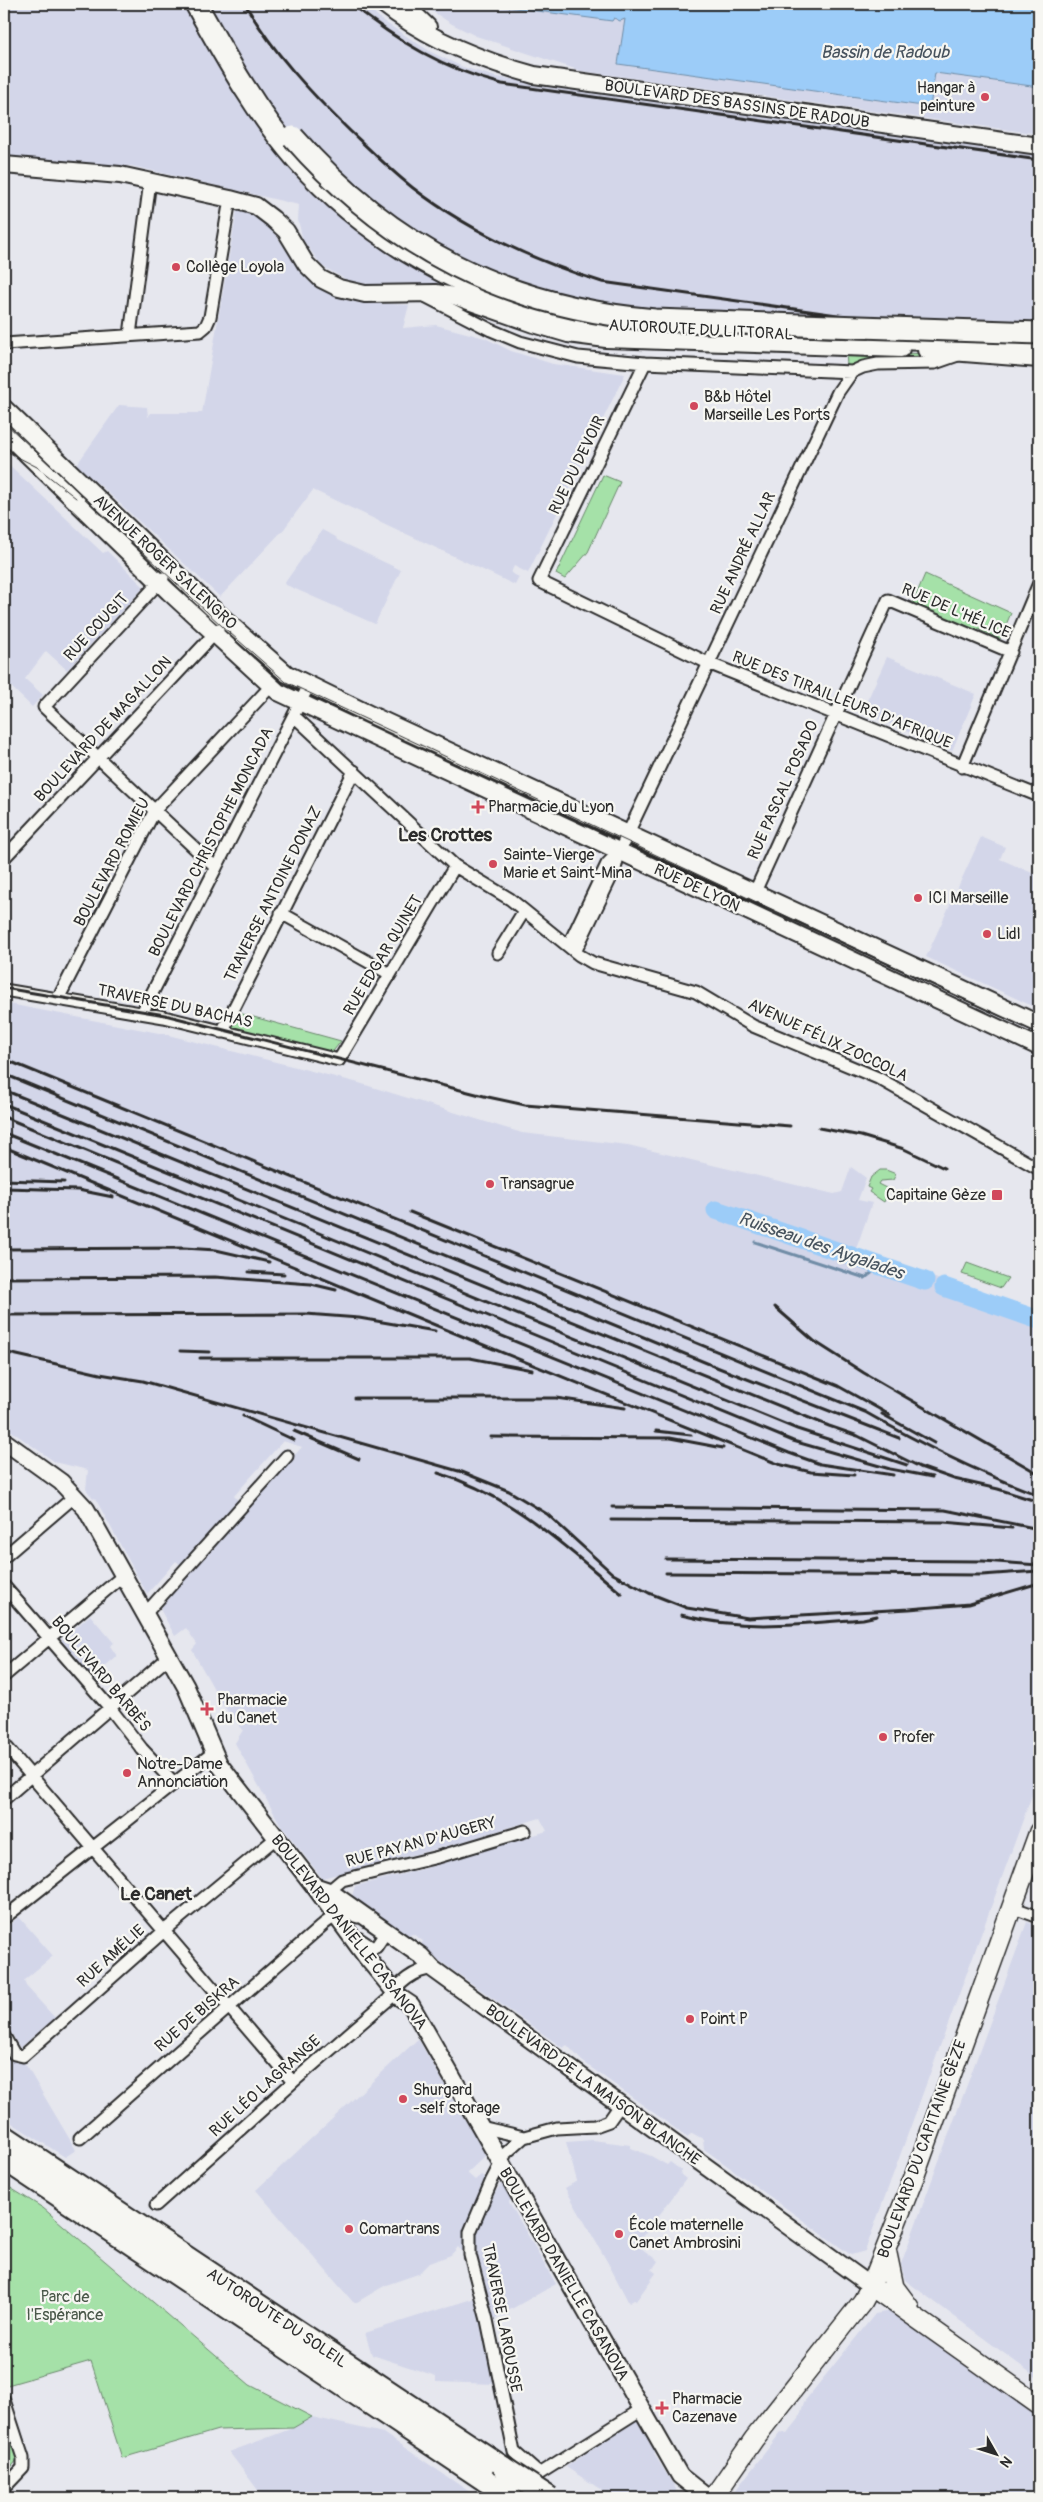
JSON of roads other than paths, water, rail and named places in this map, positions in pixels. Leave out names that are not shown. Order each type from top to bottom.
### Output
[{"type":"highway","name":"AUTOROUTE DU LITTORAL","points":[[196,4],[245,90],[303,165],[368,224],[428,263],[463,281],[519,304],[576,320],[620,327],[1039,345]]},
{"type":"highway","name":"AUTOROUTE DU LITTORAL","points":[[208,4],[252,82],[275,115],[329,176],[355,201],[410,241],[447,262],[496,284],[560,305],[636,318],[1039,333]]},
{"type":"highway","name":"AUTOROUTE DU SOLEIL","points":[[4,2136],[550,2498]]},
{"type":"highway","name":"AUTOROUTE DU SOLEIL","points":[[4,2159],[512,2498]]},
{"type":"main road","name":"BOULEVARD DU CAPITAINE GÈZE","points":[[708,2497],[863,2300],[871,2286],[916,2172],[1039,1832]]},
{"type":"main road","points":[[886,2249],[894,2287],[903,2301],[929,2328]]},
{"type":"main road","points":[[871,2286],[1039,2405]]},
{"type":"street","name":"BOULEVARD DES BASSINS DE RADOUB","points":[[383,4],[400,17],[441,41],[489,63],[534,75],[1039,146]]},
{"type":"street","name":"BOULEVARD DES BASSINS DE RADOUB","points":[[404,4],[441,41]]},
{"type":"street","points":[[4,166],[120,175],[256,206],[286,232],[306,264],[321,279],[339,288],[365,294],[436,293],[454,296],[568,334],[606,339],[942,350],[962,354],[1039,360]]},
{"type":"street","points":[[130,335],[150,181]]},
{"type":"street","points":[[4,344],[195,332],[206,326],[210,317],[230,199]]},
{"type":"street","points":[[419,294],[433,298],[491,330],[520,342],[578,357],[852,372],[878,364],[935,363],[962,354]]},
{"type":"street","name":"RUE DU DEVOIR","points":[[539,580],[645,362]]},
{"type":"street","name":"RUE ANDRÉ ALLAR","points":[[572,949],[615,869],[619,852],[836,395],[852,372]]},
{"type":"street","name":"AVENUE ROGER SALENGRO","points":[[4,408],[226,621],[287,674],[338,699]]},
{"type":"street","name":"AVENUE ROGER SALENGRO","points":[[4,432],[159,582],[297,710]]},
{"type":"street","name":"RUE COUGIT","points":[[97,758],[44,707],[171,569]]},
{"type":"street","name":"RUE DES TIRAILLEURS D'AFRIQUE","points":[[539,580],[708,663],[962,767],[1039,796]]},
{"type":"street","points":[[962,767],[1039,583]]},
{"type":"street","name":"RUE DE L'HÉLICE","points":[[888,600],[1011,652]]},
{"type":"street","name":"RUE PASCAL POSADO","points":[[758,885],[888,600]]},
{"type":"street","name":"BOULEVARD DE MAGALLON","points":[[4,858],[226,621]]},
{"type":"street","name":"BOULEVARD CHRISTOPHE MONCADA","points":[[142,1013],[309,685]]},
{"type":"street","name":"BOULEVARD ROMIEU","points":[[58,999],[154,810],[270,686]]},
{"type":"street","name":"RUE DE LYON","points":[[338,699],[1039,1024]]},
{"type":"street","name":"RUE DE LYON","points":[[297,710],[619,852],[1039,1046]]},
{"type":"street","name":"AVENUE FÉLIX ZOCCOLA","points":[[297,710],[354,772],[455,866],[510,900],[572,949],[593,963],[696,992],[753,1026],[878,1078],[1039,1169]]},
{"type":"street","points":[[97,758],[216,868]]},
{"type":"street","name":"TRAVERSE ANTOINE DONAZ","points":[[222,1032],[354,772]]},
{"type":"street","name":"RUE EDGAR QUINET","points":[[339,1060],[455,866]]},
{"type":"street","points":[[498,953],[524,911]]},
{"type":"street","points":[[281,913],[390,974]]},
{"type":"street","name":"TRAVERSE DU BACHAS","points":[[4,990],[142,1013],[339,1060]]},
{"type":"street","name":"BOULEVARD DANIELLE CASANOVA","points":[[4,1441],[61,1482],[86,1509],[186,1687],[219,1764],[276,1838],[322,1889],[340,1921],[367,1958],[411,2006],[680,2476],[708,2497]]},
{"type":"street","points":[[145,1614],[287,1456]]},
{"type":"street","points":[[4,1558],[76,1496]]},
{"type":"street","points":[[4,1676],[48,1637],[124,1575]]},
{"type":"street","name":"BOULEVARD BARBÈS","points":[[4,1586],[110,1708],[142,1749],[174,1783]]},
{"type":"street","points":[[4,1799],[169,1657]]},
{"type":"street","points":[[4,1744],[293,2082]]},
{"type":"street","points":[[4,1918],[214,1752]]},
{"type":"street","name":"RUE PAYAN D'AUGERY","points":[[322,1889],[342,1880],[438,1857],[525,1831]]},
{"type":"street","name":"RUE AMÉLIE","points":[[4,2036],[14,2054],[23,2056],[164,1931],[276,1838]]},
{"type":"street","name":"BOULEVARD DE LA MAISON BLANCHE","points":[[322,1889],[421,1956],[433,1970],[871,2286]]},
{"type":"street","points":[[1011,1906],[1039,1917]]},
{"type":"street","points":[[345,1912],[381,1928],[376,1947],[373,1948],[340,1921],[345,1912]]},
{"type":"street","name":"RUE DE BISKRA","points":[[80,2138],[230,2007],[340,1921]]},
{"type":"street","name":"RUE LÉO LAGRANGE","points":[[156,2205],[389,1999],[394,1989],[424,1969],[433,1970]]},
{"type":"street","points":[[411,1977],[408,1985],[411,2006]]},
{"type":"street","points":[[481,2127],[524,2137],[557,2128],[602,2124],[609,2120],[621,2104]]},
{"type":"street","name":"TRAVERSE LAROUSSE","points":[[524,2137],[510,2148],[501,2163],[470,2232],[470,2255],[491,2340],[514,2452],[539,2474]]},
{"type":"street","points":[[4,2400],[23,2458],[23,2468],[4,2488]]},
{"type":"street","points":[[501,2498],[642,2409]]},
{"type":"water","name":"Bassin de Radoub","points":[[485,4],[1039,4],[1039,87],[935,73],[930,107],[618,64],[625,19],[620,21],[614,18],[612,21]]},
{"type":"waterway","name":"Ruisseau des Aygalades","points":[[716,1210],[925,1281]]},
{"type":"waterway","points":[[755,1242],[865,1278],[874,1271],[892,1270]]},
{"type":"waterway","name":"Ruisseau des Aygalades","points":[[944,1287],[1039,1320]]},
{"type":"tram line","points":[[4,422],[222,626],[286,682],[1039,1034]]},
{"type":"tram line","points":[[4,450],[37,467],[76,498]]},
{"type":"railway","points":[[245,4],[267,38],[305,85],[380,159],[404,181],[434,204],[503,243],[577,274],[602,282],[894,323]]},
{"type":"railway","points":[[351,4],[386,30],[422,52],[460,70],[502,84],[1039,160]]},
{"type":"railway","points":[[4,988],[165,1015],[525,1105],[790,1126]]},
{"type":"railway","points":[[4,1059],[865,1412],[950,1457],[1039,1495]]},
{"type":"railway","points":[[4,1074],[719,1368],[899,1438]]},
{"type":"railway","points":[[4,1090],[829,1426],[858,1436],[920,1467],[954,1479],[998,1489],[1039,1502]]},
{"type":"railway","points":[[4,1104],[797,1429],[907,1465]]},
{"type":"railway","points":[[4,1117],[793,1441],[890,1469],[932,1477]]},
{"type":"railway","points":[[819,1128],[861,1136],[904,1149],[944,1168]]},
{"type":"railway","points":[[4,1133],[789,1453],[820,1464],[893,1475]]},
{"type":"railway","points":[[4,1147],[778,1464],[811,1472],[854,1475]]},
{"type":"railway","points":[[4,1180],[64,1182]]},
{"type":"railway","points":[[4,1188],[78,1190],[113,1197]]},
{"type":"railway","points":[[410,1212],[838,1386],[890,1415]]},
{"type":"railway","points":[[4,1249],[184,1248],[216,1250],[269,1262]]},
{"type":"railway","points":[[249,1272],[284,1274]]},
{"type":"railway","points":[[4,1278],[215,1277],[311,1284],[336,1290]]},
{"type":"railway","points":[[775,1307],[814,1341],[864,1373],[1039,1474]]},
{"type":"railway","points":[[4,1315],[306,1314],[359,1318],[435,1331]]},
{"type":"railway","points":[[180,1351],[210,1352]]},
{"type":"railway","points":[[4,1352],[100,1374],[143,1381],[462,1472],[509,1491],[547,1514],[613,1574],[649,1593],[687,1608],[748,1618],[909,1609],[969,1604],[1039,1583]]},
{"type":"railway","points":[[200,1358],[470,1358],[532,1370]]},
{"type":"railway","points":[[355,1398],[556,1398],[625,1408]]},
{"type":"railway","points":[[882,1414],[934,1443]]},
{"type":"railway","points":[[243,1416],[294,1440]]},
{"type":"railway","points":[[294,1431],[359,1459]]},
{"type":"railway","points":[[656,1431],[691,1435]]},
{"type":"railway","points":[[491,1437],[670,1438],[723,1448]]},
{"type":"railway","points":[[438,1473],[490,1494],[513,1508],[558,1540],[622,1594]]},
{"type":"railway","points":[[612,1507],[945,1510],[1039,1529]]},
{"type":"railway","points":[[611,1520],[944,1522],[1012,1528]]},
{"type":"railway","points":[[666,1559],[983,1561],[1039,1565]]},
{"type":"railway","points":[[666,1573],[982,1575],[1039,1571]]},
{"type":"railway","points":[[681,1615],[704,1620],[749,1625],[817,1623],[877,1616]]},
{"type":"place","name":"Hangar à peinture","points":[[985,97]]},
{"type":"place","name":"Collège Loyola","points":[[176,267]]},
{"type":"place","name":"B&b Hôtel Marseille Les Ports","points":[[694,406]]},
{"type":"place","name":"Pharmacie du Lyon","points":[[478,807]]},
{"type":"place","name":"Sainte-Vierge Marie et Saint-Mina","points":[[493,864]]},
{"type":"place","name":"ICI Marseille","points":[[918,898]]},
{"type":"place","name":"Lidl","points":[[987,934]]},
{"type":"place","name":"Transagrue","points":[[490,1184]]},
{"type":"place","name":"Capitaine Gèze","points":[[997,1195]]},
{"type":"place","name":"Pharmacie du Canet","points":[[207,1709]]},
{"type":"place","name":"Profer","points":[[883,1737]]},
{"type":"place","name":"Notre-Dame Annonciation","points":[[127,1773]]},
{"type":"place","name":"Point P","points":[[690,2019]]},
{"type":"place","name":"Shurgard -self storage","points":[[403,2099]]},
{"type":"place","name":"Comartrans","points":[[349,2229]]},
{"type":"place","name":"École maternelle Canet Ambrosini","points":[[619,2234]]},
{"type":"place","name":"Pharmacie Cazenave","points":[[662,2408]]},
{"type":"district","name":"Les Crottes","points":[[445,835]]},
{"type":"district","name":"Le Canet","points":[[156,1894]]},
{"type":"park label","name":"Parc de l'Espérance","points":[[65,2306]]}]
